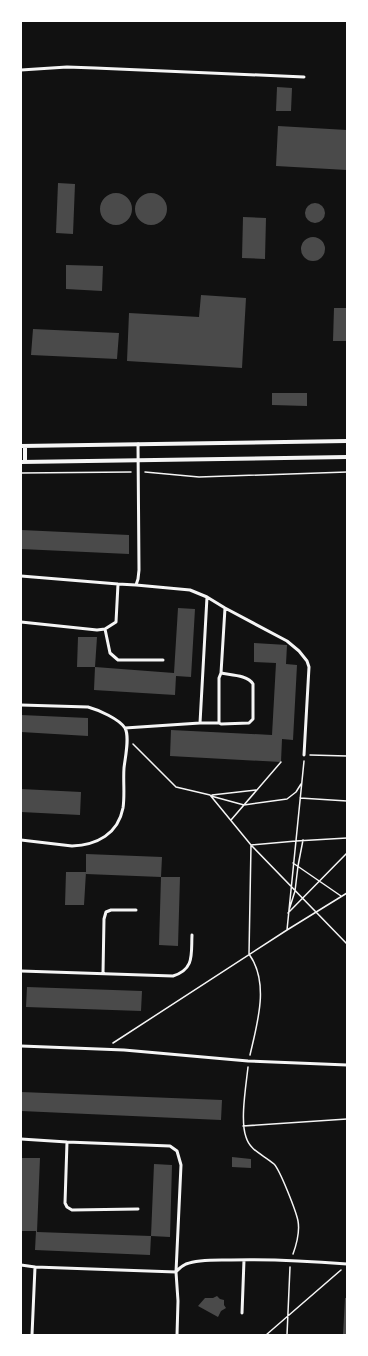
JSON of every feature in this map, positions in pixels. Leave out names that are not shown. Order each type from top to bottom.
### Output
[{"type":"street","points":[[347,441],[23,446],[23,462],[347,457]]},
{"type":"lane","points":[[21,70],[67,67],[304,77]]},
{"type":"lane","points":[[136,585],[139,575],[138,444]]},
{"type":"lane","points":[[21,576],[190,590],[207,597],[287,641],[300,651],[307,661],[309,668],[304,755]]},
{"type":"lane","points":[[21,622],[85,629],[105,629],[116,622],[118,584]]},
{"type":"lane","points":[[200,723],[207,597]]},
{"type":"lane","points":[[219,723],[219,678],[221,674],[225,608]]},
{"type":"lane","points":[[105,629],[110,653],[118,660],[163,660]]},
{"type":"lane","points":[[21,705],[88,707],[98,709],[125,728],[200,723],[249,723],[253,719],[253,684],[251,681],[244,678],[221,674]]},
{"type":"lane","points":[[21,840],[80,846],[98,841],[108,835],[118,822],[123,807],[123,782],[127,738],[125,728]]},
{"type":"lane","points":[[103,973],[104,919],[106,912],[111,910],[136,910]]},
{"type":"lane","points":[[21,970],[173,976],[182,972],[190,964],[192,935]]},
{"type":"lane","points":[[21,1046],[104,1049],[248,1061],[347,1066]]},
{"type":"lane","points":[[21,1139],[159,1145],[170,1146],[177,1151],[180,1165],[176,1272],[178,1301],[177,1335]]},
{"type":"lane","points":[[67,1142],[65,1203],[67,1207],[72,1210],[138,1209]]},
{"type":"lane","points":[[242,1313],[244,1260]]},
{"type":"lane","points":[[176,1272],[180,1267],[186,1264],[198,1262],[244,1260],[347,1264]]},
{"type":"lane","points":[[21,1265],[35,1267],[176,1272]]},
{"type":"lane","points":[[32,1335],[35,1267]]},
{"type":"path","points":[[21,473],[138,472],[198,477],[347,472]]},
{"type":"path","points":[[127,738],[176,787],[244,805],[287,799],[296,792],[302,783]]},
{"type":"path","points":[[287,930],[304,755],[347,756]]},
{"type":"path","points":[[231,820],[281,762]]},
{"type":"path","points":[[210,796],[257,790]]},
{"type":"path","points":[[210,796],[251,845],[347,944]]},
{"type":"path","points":[[300,798],[347,801]]},
{"type":"path","points":[[251,845],[303,840],[347,838]]},
{"type":"path","points":[[288,913],[295,891],[303,840]]},
{"type":"path","points":[[251,845],[249,954],[254,960],[261,984],[259,1019],[248,1061],[243,1124],[246,1138],[252,1149],[275,1165],[298,1221],[298,1241],[290,1261],[287,1335]]},
{"type":"path","points":[[288,913],[347,852]]},
{"type":"path","points":[[293,863],[342,896]]},
{"type":"path","points":[[104,1049],[249,954],[347,893]]},
{"type":"path","points":[[243,1126],[347,1119]]},
{"type":"path","points":[[266,1335],[341,1270]]},
{"type":"building","points":[[277,87],[292,88],[291,111],[276,111]]},
{"type":"building","points":[[278,126],[347,130],[347,170],[276,166]]},
{"type":"building","points":[[58,183],[75,184],[73,234],[56,233]]},
{"type":"building","points":[[113,193],[119,193],[128,197],[132,209],[128,221],[119,225],[113,225],[104,221],[100,212],[100,206],[104,197]]},
{"type":"building","points":[[148,193],[154,193],[163,197],[167,209],[163,221],[154,225],[148,225],[139,221],[135,212],[135,206],[139,197]]},
{"type":"building","points":[[311,203],[319,203],[325,209],[325,217],[319,223],[311,223],[305,217],[305,209]]},
{"type":"building","points":[[243,217],[266,218],[265,259],[242,258]]},
{"type":"building","points":[[313,237],[322,240],[325,249],[322,258],[313,261],[304,258],[301,249],[304,240]]},
{"type":"building","points":[[66,265],[103,266],[102,291],[66,289]]},
{"type":"building","points":[[201,295],[246,298],[242,368],[127,361],[129,313],[199,317]]},
{"type":"building","points":[[334,308],[347,308],[347,341],[333,341]]},
{"type":"building","points":[[33,329],[119,333],[117,359],[31,355]]},
{"type":"building","points":[[272,393],[307,393],[307,406],[272,405]]},
{"type":"building","points":[[21,530],[129,535],[129,554],[21,549]]},
{"type":"building","points":[[178,608],[195,609],[191,677],[176,676],[175,695],[94,690],[95,667],[174,673]]},
{"type":"building","points":[[78,637],[97,637],[95,667],[77,667]]},
{"type":"building","points":[[254,643],[287,645],[286,664],[297,665],[293,740],[282,739],[281,762],[170,756],[171,730],[272,735],[276,663],[254,662]]},
{"type":"building","points":[[21,715],[88,718],[88,736],[21,732]]},
{"type":"building","points":[[21,789],[81,792],[80,815],[21,812]]},
{"type":"building","points":[[86,854],[162,857],[161,877],[86,874]]},
{"type":"building","points":[[66,872],[86,872],[84,905],[65,905]]},
{"type":"building","points":[[161,877],[180,877],[178,946],[159,945]]},
{"type":"building","points":[[27,987],[142,991],[141,1011],[26,1007]]},
{"type":"building","points":[[21,1092],[222,1100],[221,1120],[21,1111]]},
{"type":"building","points":[[232,1157],[251,1159],[251,1168],[232,1167]]},
{"type":"building","points":[[21,1158],[40,1158],[37,1232],[151,1236],[150,1255],[35,1250],[36,1231],[21,1231]]},
{"type":"building","points":[[154,1164],[172,1165],[170,1237],[151,1236]]},
{"type":"building","points":[[217,1296],[224,1300],[224,1305],[226,1308],[221,1311],[218,1317],[198,1306],[205,1298],[213,1298]]},
{"type":"building","points":[[345,1298],[347,1298],[347,1335],[343,1335]]}]
